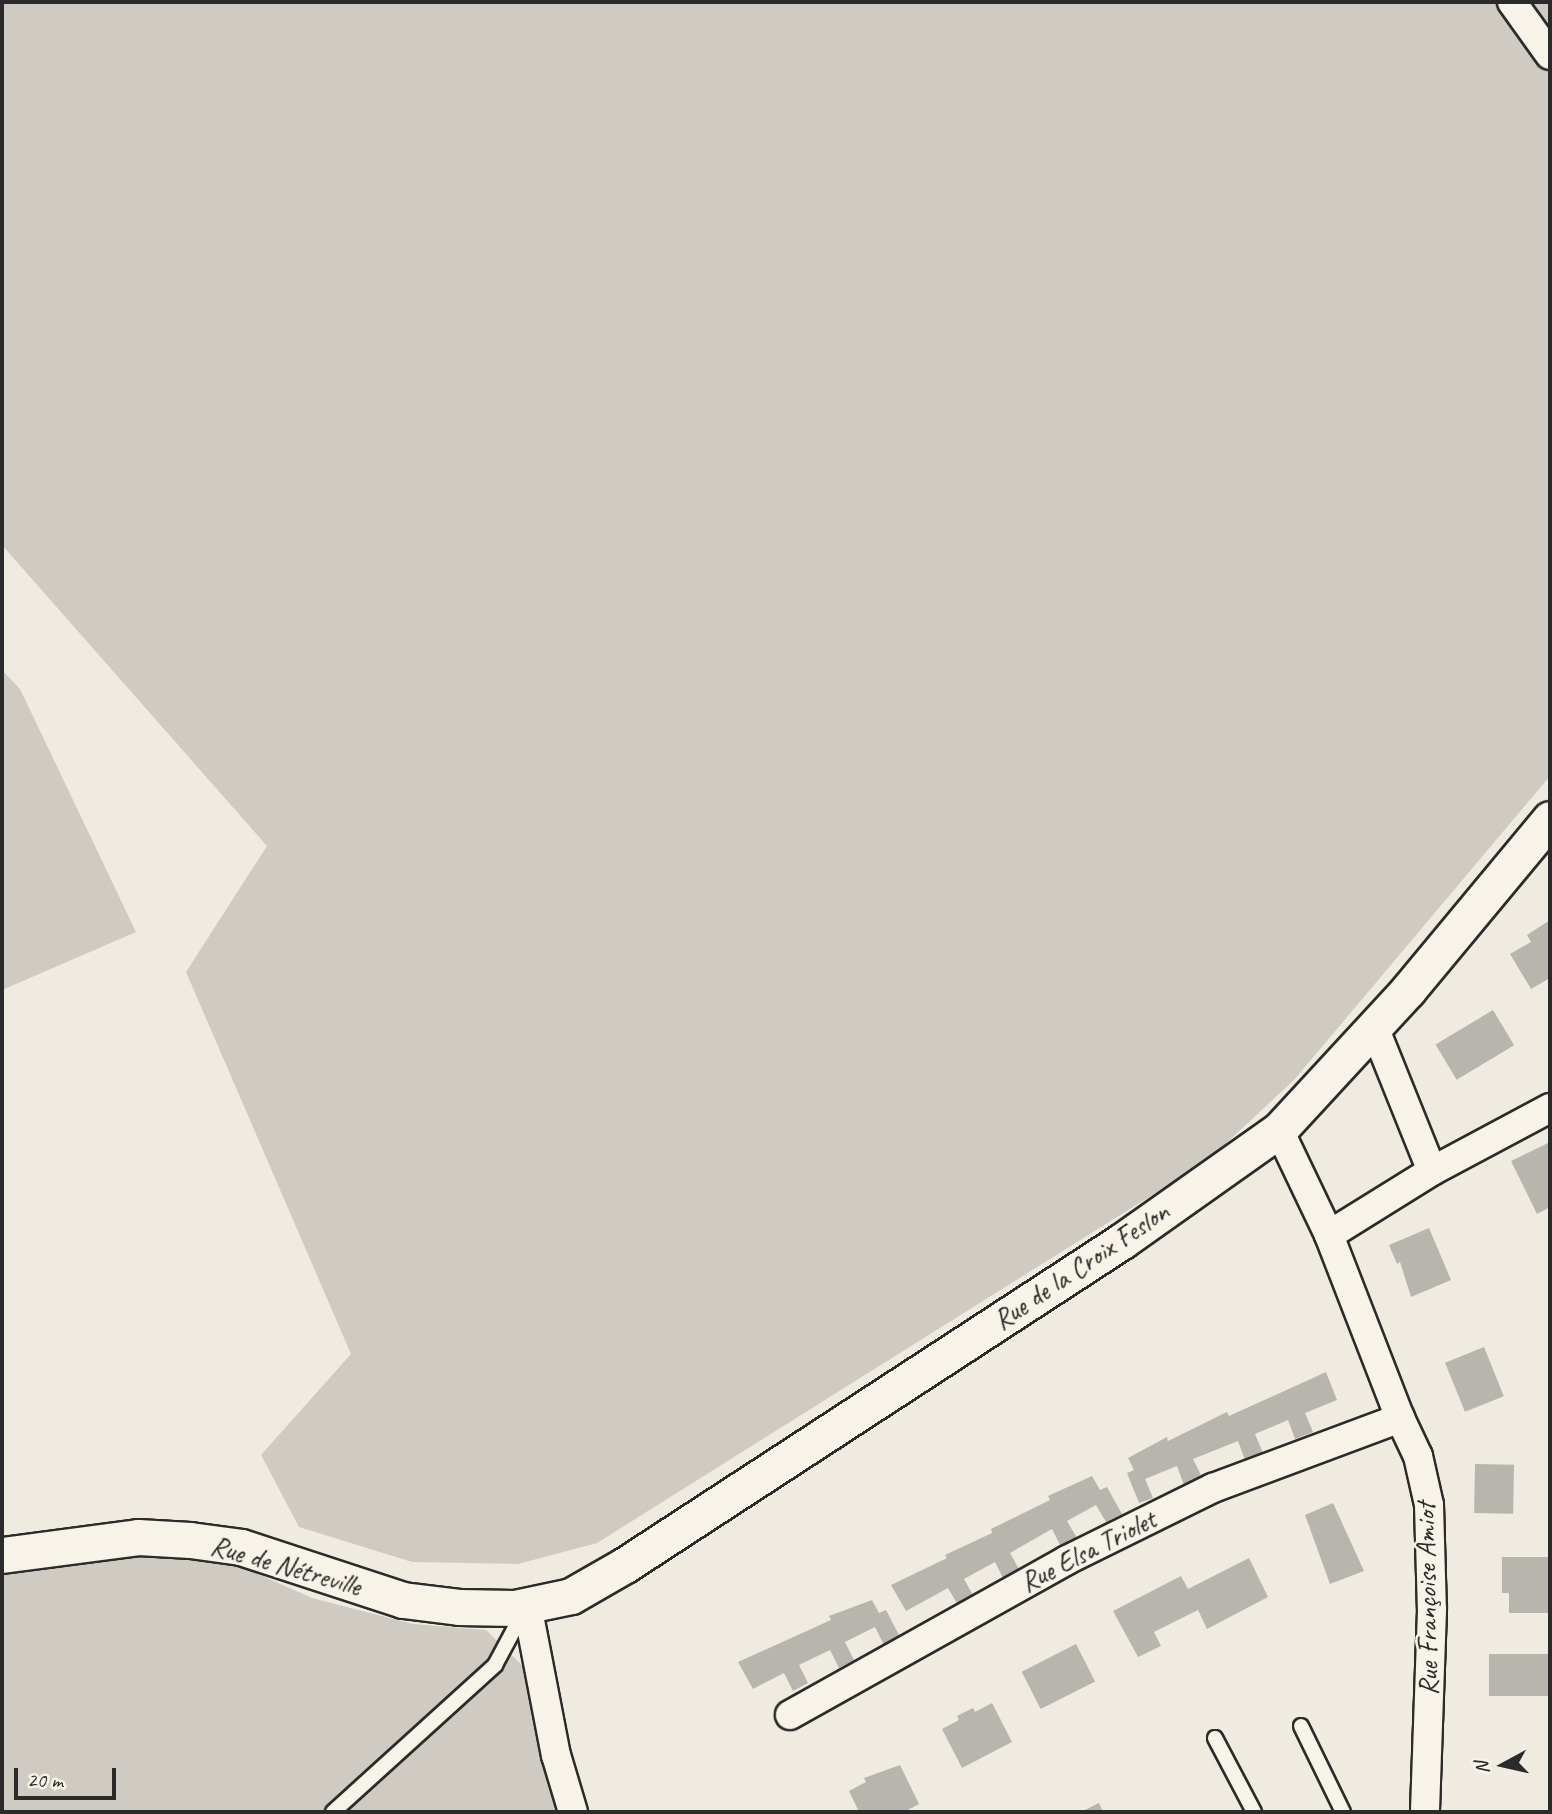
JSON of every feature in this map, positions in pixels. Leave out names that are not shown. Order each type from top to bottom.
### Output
[{"type":"street","points":[[1512,2],[1550,55]]},
{"type":"street","name":"Rue de la Croix Feslon","points":[[527,1605],[571,1596],[625,1566],[1111,1248],[1279,1130],[1374,1027],[1550,819]]},
{"type":"street","points":[[1374,1027],[1432,1171]]},
{"type":"street","points":[[1329,1235],[1432,1171],[1550,1108]]},
{"type":"street","name":"Rue Françoise Amiot","points":[[1279,1130],[1329,1235],[1400,1418],[1418,1455],[1429,1505],[1432,1609],[1425,1812]]},
{"type":"street","name":"Rue Elsa Triolet","points":[[790,1715],[1067,1560],[1213,1488],[1400,1418]]},
{"type":"street","name":"Rue de Nétreville","points":[[2,1555],[138,1537],[190,1540],[241,1548],[403,1600],[459,1607],[527,1605]]},
{"type":"street","points":[[527,1605],[556,1755],[573,1812]]},
{"type":"lane","points":[[333,1812],[495,1665],[527,1605]]},
{"type":"lane","points":[[1301,1726],[1343,1812]]},
{"type":"lane","points":[[1216,1738],[1254,1812]]},
{"type":"shaded area","points":[[2,2],[1550,2],[1550,776],[1294,1080],[1208,1160],[597,1543],[518,1564],[412,1562],[299,1527],[261,1455],[351,1354],[186,972],[267,846],[2,545]]},
{"type":"shaded area","points":[[2,670],[20,689],[136,932],[2,990]]},
{"type":"shaded area","points":[[148,1553],[215,1555],[312,1598],[413,1624],[486,1630],[523,1666],[583,1812],[2,1812],[2,1570]]},
{"type":"building","points":[[1550,920],[1550,978],[1531,989],[1510,954],[1531,942],[1527,935]]},
{"type":"building","points":[[1493,1010],[1514,1045],[1457,1080],[1436,1045]]},
{"type":"building","points":[[1548,1143],[1550,1207],[1537,1214],[1511,1161]]},
{"type":"building","points":[[1429,1228],[1451,1280],[1411,1297],[1400,1262],[1397,1264],[1389,1245]]},
{"type":"building","points":[[1484,1347],[1504,1396],[1465,1412],[1445,1363]]},
{"type":"building","points":[[1326,1372],[1337,1400],[1305,1413],[1313,1432],[1295,1439],[1288,1420],[1255,1434],[1263,1453],[1245,1460],[1238,1441],[1193,1459],[1202,1477],[1184,1485],[1177,1466],[1145,1479],[1153,1498],[1139,1503],[1127,1473],[1134,1470],[1128,1458],[1167,1437],[1168,1441],[1227,1412],[1229,1416]]},
{"type":"building","points":[[1475,1464],[1514,1465],[1513,1514],[1474,1513]]},
{"type":"building","points":[[1092,1476],[1100,1490],[1107,1487],[1122,1514],[1106,1522],[1096,1505],[1067,1521],[1077,1538],[1061,1547],[1052,1529],[1010,1553],[1020,1571],[1004,1580],[995,1562],[964,1579],[974,1597],[958,1605],[948,1588],[906,1611],[891,1585],[992,1533],[991,1529],[1050,1500],[1048,1496]]},
{"type":"building","points":[[1333,1503],[1364,1571],[1330,1584],[1305,1515]]},
{"type":"building","points":[[1502,1557],[1550,1557],[1549,1613],[1509,1613],[1509,1593],[1502,1593]]},
{"type":"building","points":[[1249,1558],[1268,1597],[1207,1629],[1198,1610],[1154,1632],[1161,1646],[1138,1657],[1113,1611],[1181,1576],[1188,1589]]},
{"type":"building","points":[[872,1600],[879,1613],[886,1610],[900,1637],[884,1645],[875,1627],[845,1642],[854,1660],[839,1668],[830,1650],[799,1665],[808,1683],[793,1691],[784,1673],[753,1689],[738,1662],[831,1620],[829,1616]]},
{"type":"building","points":[[1076,1644],[1095,1681],[1041,1709],[1022,1672]]},
{"type":"building","points":[[1489,1654],[1550,1654],[1550,1696],[1489,1696]]},
{"type":"building","points":[[992,1703],[1012,1742],[962,1768],[942,1729],[959,1720],[957,1716],[973,1708],[975,1712]]},
{"type":"building","points":[[900,1765],[919,1804],[904,1812],[859,1812],[849,1791],[866,1782],[864,1778]]},
{"type":"building","points":[[1099,1803],[1103,1812],[1081,1812]]}]
